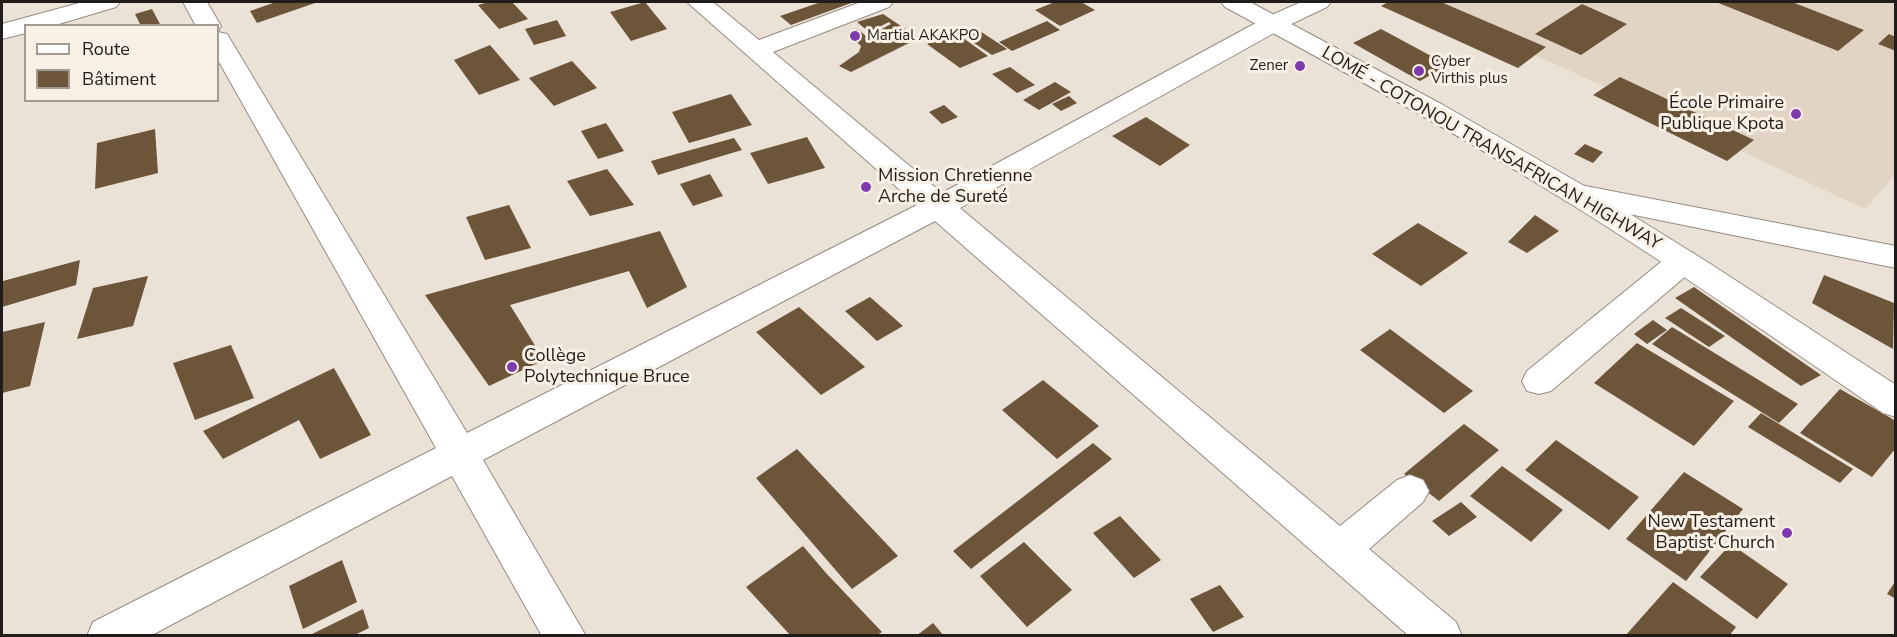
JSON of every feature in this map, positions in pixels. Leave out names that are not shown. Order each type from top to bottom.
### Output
[{"type":"main road","points":[[30,24],[108,2]]},
{"type":"main road","points":[[195,2],[208,24]]},
{"type":"main road","points":[[699,2],[1441,636]]},
{"type":"main road","points":[[756,50],[881,2]]},
{"type":"main road","name":"LOMÉ - COTONOU TRANSAFRICAN HIGHWAY","points":[[1233,2],[1575,194],[1683,261],[1896,403]]},
{"type":"main road","points":[[108,636],[940,206],[1274,23],[1319,2]]},
{"type":"main road","points":[[2,32],[24,26]]},
{"type":"main road","points":[[219,41],[565,636]]},
{"type":"main road","points":[[1575,194],[1896,257]]},
{"type":"main road","points":[[1539,381],[1683,261]]},
{"type":"main road","points":[[1341,549],[1410,491]]},
{"type":"shaded area","name":"École Primaire Publique Kpota","points":[[1441,2],[1895,2],[1895,175],[1865,209],[1741,151],[1753,140],[1620,77],[1605,87],[1535,55],[1545,47]]},
{"type":"building","points":[[276,2],[318,2],[257,23],[250,11]]},
{"type":"building","points":[[489,2],[512,2],[528,19],[499,29],[478,5]]},
{"type":"building","points":[[645,2],[667,29],[631,41],[610,12]]},
{"type":"building","points":[[821,2],[854,2],[791,25],[780,16]]},
{"type":"building","points":[[1055,2],[1081,2],[1095,10],[1060,26],[1035,10]]},
{"type":"building","points":[[1388,2],[1441,2],[1546,47],[1518,68],[1381,6]]},
{"type":"building","points":[[1716,2],[1792,2],[1864,30],[1838,51]]},
{"type":"building","points":[[1582,4],[1627,24],[1581,55],[1535,34]]},
{"type":"building","points":[[152,9],[160,24],[140,24],[135,14]]},
{"type":"building","points":[[883,14],[919,38],[851,72],[839,66],[859,52],[861,46],[848,34],[852,30],[857,29],[873,41],[882,40],[874,33],[891,24],[889,22],[869,32],[857,22]]},
{"type":"building","points":[[557,20],[566,36],[534,45],[525,29]]},
{"type":"building","points":[[1047,21],[1060,30],[1012,51],[999,42]]},
{"type":"building","points":[[1381,29],[1448,65],[1420,81],[1353,43]]},
{"type":"building","points":[[980,31],[1007,49],[992,55],[965,37]]},
{"type":"building","points":[[955,32],[988,56],[960,68],[927,44]]},
{"type":"building","points":[[1889,34],[1896,37],[1896,51],[1878,44]]},
{"type":"building","points":[[490,45],[520,80],[479,95],[454,60]]},
{"type":"building","points":[[572,61],[597,88],[554,106],[529,78]]},
{"type":"building","points":[[1010,67],[1035,85],[1017,93],[992,74]]},
{"type":"building","points":[[1620,77],[1754,140],[1727,161],[1593,95]]},
{"type":"building","points":[[1055,82],[1071,92],[1039,110],[1023,100]]},
{"type":"building","points":[[731,94],[752,125],[689,143],[672,112]]},
{"type":"building","points":[[1069,96],[1077,103],[1061,111],[1052,104]]},
{"type":"building","points":[[944,105],[958,117],[942,124],[929,112]]},
{"type":"building","points":[[1146,117],[1190,145],[1160,166],[1112,136]]},
{"type":"building","points":[[606,123],[624,151],[598,159],[581,131]]},
{"type":"building","points":[[155,129],[158,173],[95,189],[97,143]]},
{"type":"building","points":[[807,137],[825,168],[768,184],[750,153]]},
{"type":"building","points":[[734,138],[742,150],[658,175],[651,161]]},
{"type":"building","points":[[1585,144],[1603,152],[1593,163],[1574,154]]},
{"type":"building","points":[[607,169],[634,205],[590,216],[567,181]]},
{"type":"building","points":[[710,174],[723,196],[693,206],[680,184]]},
{"type":"building","points":[[509,205],[531,248],[485,260],[466,217]]},
{"type":"building","points":[[1535,215],[1559,231],[1527,253],[1508,242]]},
{"type":"building","points":[[1418,223],[1468,253],[1421,286],[1372,254]]},
{"type":"building","points":[[660,231],[687,287],[647,308],[629,271],[510,305],[544,360],[489,386],[425,295]]},
{"type":"building","points":[[80,260],[76,285],[2,307],[3,281]]},
{"type":"building","points":[[1824,275],[1894,303],[1893,349],[1812,303]]},
{"type":"building","points":[[148,276],[133,326],[77,339],[93,288]]},
{"type":"building","points":[[1694,287],[1821,375],[1801,386],[1675,298]]},
{"type":"building","points":[[870,297],[903,326],[877,341],[845,311]]},
{"type":"building","points":[[799,307],[865,367],[821,395],[756,332]]},
{"type":"building","points":[[1681,308],[1725,336],[1709,347],[1665,318]]},
{"type":"building","points":[[1653,320],[1667,330],[1647,344],[1634,334]]},
{"type":"building","points":[[45,322],[30,386],[2,393],[2,332]]},
{"type":"building","points":[[1672,327],[1798,404],[1779,423],[1652,344]]},
{"type":"building","points":[[1390,329],[1473,391],[1444,413],[1360,350]]},
{"type":"building","points":[[1637,343],[1734,401],[1694,446],[1594,383]]},
{"type":"building","points":[[231,345],[254,398],[195,420],[173,363]]},
{"type":"building","points":[[334,368],[371,435],[320,459],[299,420],[223,459],[203,431]]},
{"type":"building","points":[[1043,380],[1099,426],[1057,459],[1002,410]]},
{"type":"building","points":[[1840,389],[1896,421],[1896,448],[1872,477],[1800,433]]},
{"type":"building","points":[[1761,413],[1853,469],[1840,483],[1748,427]]},
{"type":"building","points":[[1464,424],[1499,450],[1439,501],[1404,474]]},
{"type":"building","points":[[1556,440],[1639,497],[1609,530],[1525,470]]},
{"type":"building","points":[[1093,443],[1112,459],[971,569],[953,551]]},
{"type":"building","points":[[797,449],[898,556],[852,589],[756,478]]},
{"type":"building","points":[[1502,466],[1563,510],[1531,542],[1470,496]]},
{"type":"building","points":[[1684,472],[1743,509],[1686,581],[1626,539]]},
{"type":"building","points":[[1461,502],[1477,517],[1449,536],[1432,521]]},
{"type":"building","points":[[1120,516],[1161,560],[1134,578],[1093,533]]},
{"type":"building","points":[[1024,542],[1072,590],[1027,627],[980,576]]},
{"type":"building","points":[[1731,544],[1788,584],[1757,619],[1700,577]]},
{"type":"building","points":[[803,546],[882,632],[876,636],[791,636],[746,587]]},
{"type":"building","points":[[342,560],[357,602],[303,629],[289,586]]},
{"type":"building","points":[[1896,580],[1896,599],[1887,594]]},
{"type":"building","points":[[1673,582],[1736,627],[1729,636],[1625,636]]},
{"type":"building","points":[[1220,585],[1244,617],[1213,632],[1190,599]]},
{"type":"building","points":[[363,609],[369,628],[353,636],[308,636]]},
{"type":"building","points":[[933,623],[944,636],[916,636]]},
{"type":"place","name":"Martial AKAKPO","points":[[855,36]]},
{"type":"place","name":"Zener","points":[[1300,66]]},
{"type":"place","name":"Cyber Virthis plus","points":[[1419,71]]},
{"type":"place","name":"École Primaire Publique Kpota","points":[[1796,114]]},
{"type":"place","name":"Mission Chretienne Arche de Sureté","points":[[866,187]]},
{"type":"place","name":"Collège Polytechnique Bruce","points":[[512,367]]},
{"type":"place","name":"New Testament Baptist Church","points":[[1787,533]]}]
